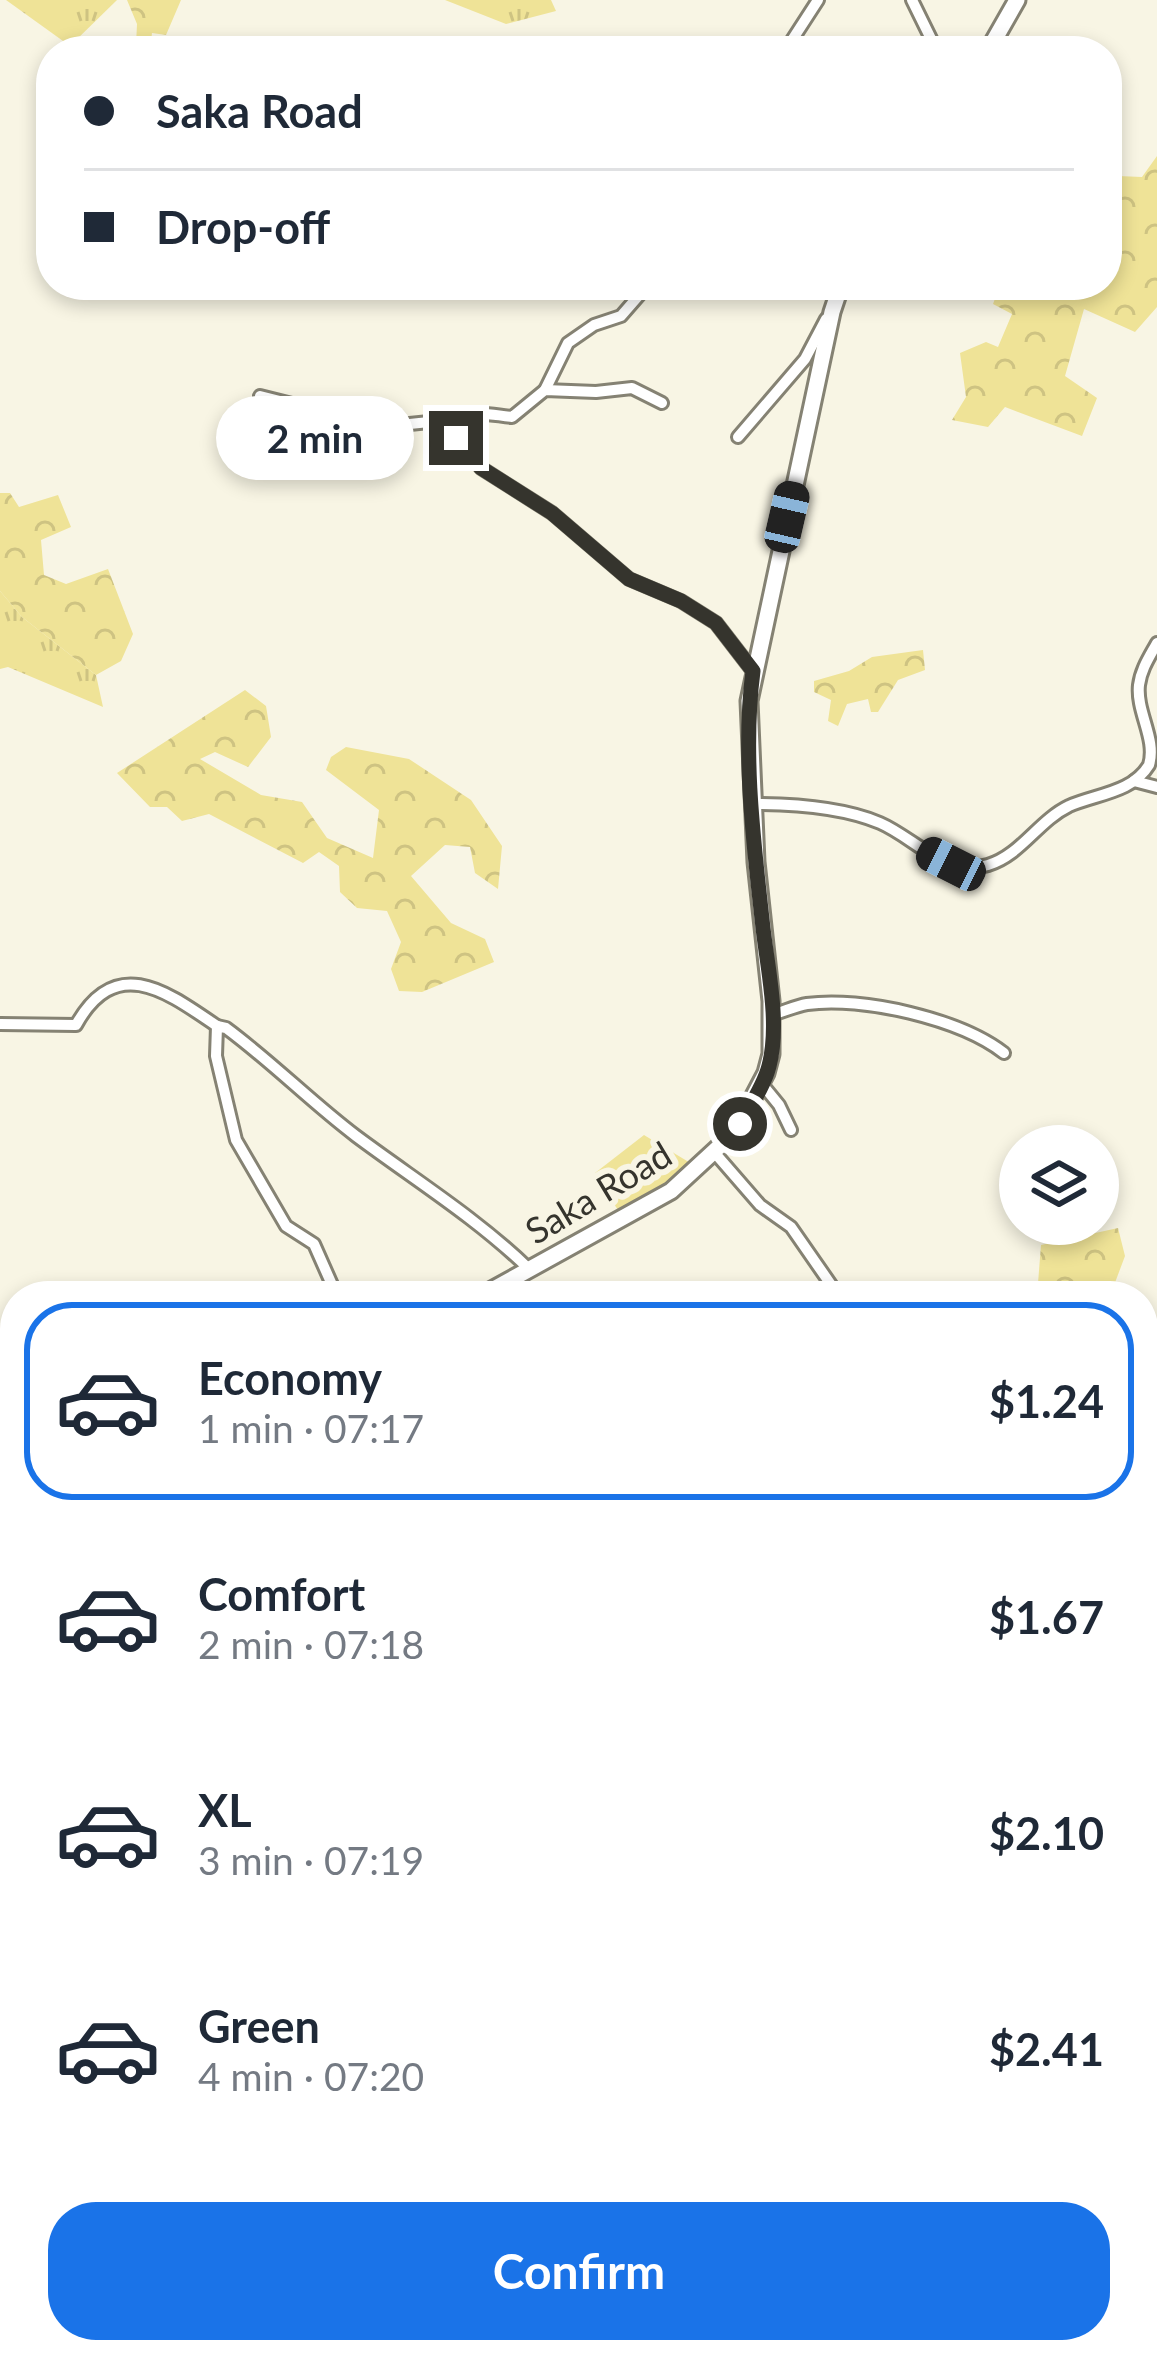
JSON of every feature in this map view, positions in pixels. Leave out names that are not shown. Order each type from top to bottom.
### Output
[{"type":"main road","points":[[997,36],[1017,0]]},
{"type":"main road","name":"Saka Road","points":[[506,1281],[671,1191],[735,1132],[771,1054],[749,701],[836,300]]},
{"type":"street","points":[[794,36],[818,0]]},
{"type":"street","points":[[912,0],[930,36]]},
{"type":"street","points":[[260,396],[376,434],[400,425],[458,419],[470,412],[512,417],[545,390],[568,343],[594,325],[621,316],[635,300]]},
{"type":"street","points":[[738,437],[805,359],[832,312]]},
{"type":"street","points":[[545,390],[632,388],[662,403]]},
{"type":"street","points":[[458,419],[452,429],[456,438],[481,468],[552,513],[629,579],[681,601],[716,623],[753,671]]},
{"type":"street","points":[[753,803],[791,804],[880,823],[951,864],[976,868],[1010,854],[1070,806],[1134,781],[1147,768],[1154,748],[1139,688],[1157,643]]},
{"type":"street","points":[[1134,781],[1157,787]]},
{"type":"street","points":[[0,1024],[76,1025],[100,996],[124,983],[162,990],[274,1063],[283,1076],[360,1139],[481,1223],[528,1268]]},
{"type":"street","points":[[771,1015],[806,1004],[854,1004],[953,1025],[1004,1053]]},
{"type":"street","points":[[217,1026],[216,1056],[236,1140],[286,1226],[314,1244],[330,1281]]},
{"type":"street","points":[[761,1083],[791,1130]]},
{"type":"street","points":[[713,1152],[760,1204],[791,1227],[828,1281]]},
{"type":"green space","points":[[6,0],[117,0],[80,36],[56,36]]},
{"type":"green space","points":[[127,0],[181,0],[166,35],[136,36]]},
{"type":"green space","points":[[445,0],[551,0],[556,11],[506,24]]},
{"type":"green space","points":[[1157,156],[1157,307],[1135,332],[1084,309],[1065,376],[1097,398],[1082,436],[1005,407],[988,427],[952,420],[966,397],[960,353],[986,342],[998,347],[1012,314],[993,304],[994,300],[1122,300],[1122,176],[1142,177]]},
{"type":"green space","points":[[0,493],[10,493],[19,507],[58,495],[71,527],[41,540],[44,575],[66,584],[108,569],[133,634],[121,661],[96,675],[22,617],[0,591]]},
{"type":"green space","points":[[0,591],[22,617],[96,675],[103,707],[8,667],[0,669]]},
{"type":"green space","points":[[923,650],[925,670],[898,680],[878,712],[871,712],[868,699],[847,704],[838,726],[828,721],[831,700],[814,692],[814,681],[849,671],[872,657]]},
{"type":"green space","points":[[245,690],[266,706],[271,737],[248,767],[215,752],[200,759],[261,795],[302,802],[327,838],[373,858],[379,810],[326,770],[331,757],[346,747],[409,759],[471,800],[502,846],[498,889],[475,873],[470,847],[445,845],[411,876],[451,923],[485,939],[494,962],[422,992],[399,991],[391,969],[401,942],[387,911],[357,908],[340,892],[339,866],[319,852],[303,863],[209,814],[182,821],[167,807],[150,807],[117,773]]},
{"type":"green space","points":[[644,1135],[692,1164],[670,1183],[619,1212],[595,1173]]},
{"type":"green space","points":[[1119,1232],[1125,1256],[1116,1281],[1038,1281],[1041,1245],[1119,1245]]},
{"type":"route","points":[[456,438],[481,468],[552,513],[629,579],[681,601],[716,623],[753,671],[749,701],[753,811],[771,1001],[771,1054],[740,1124]]}]
